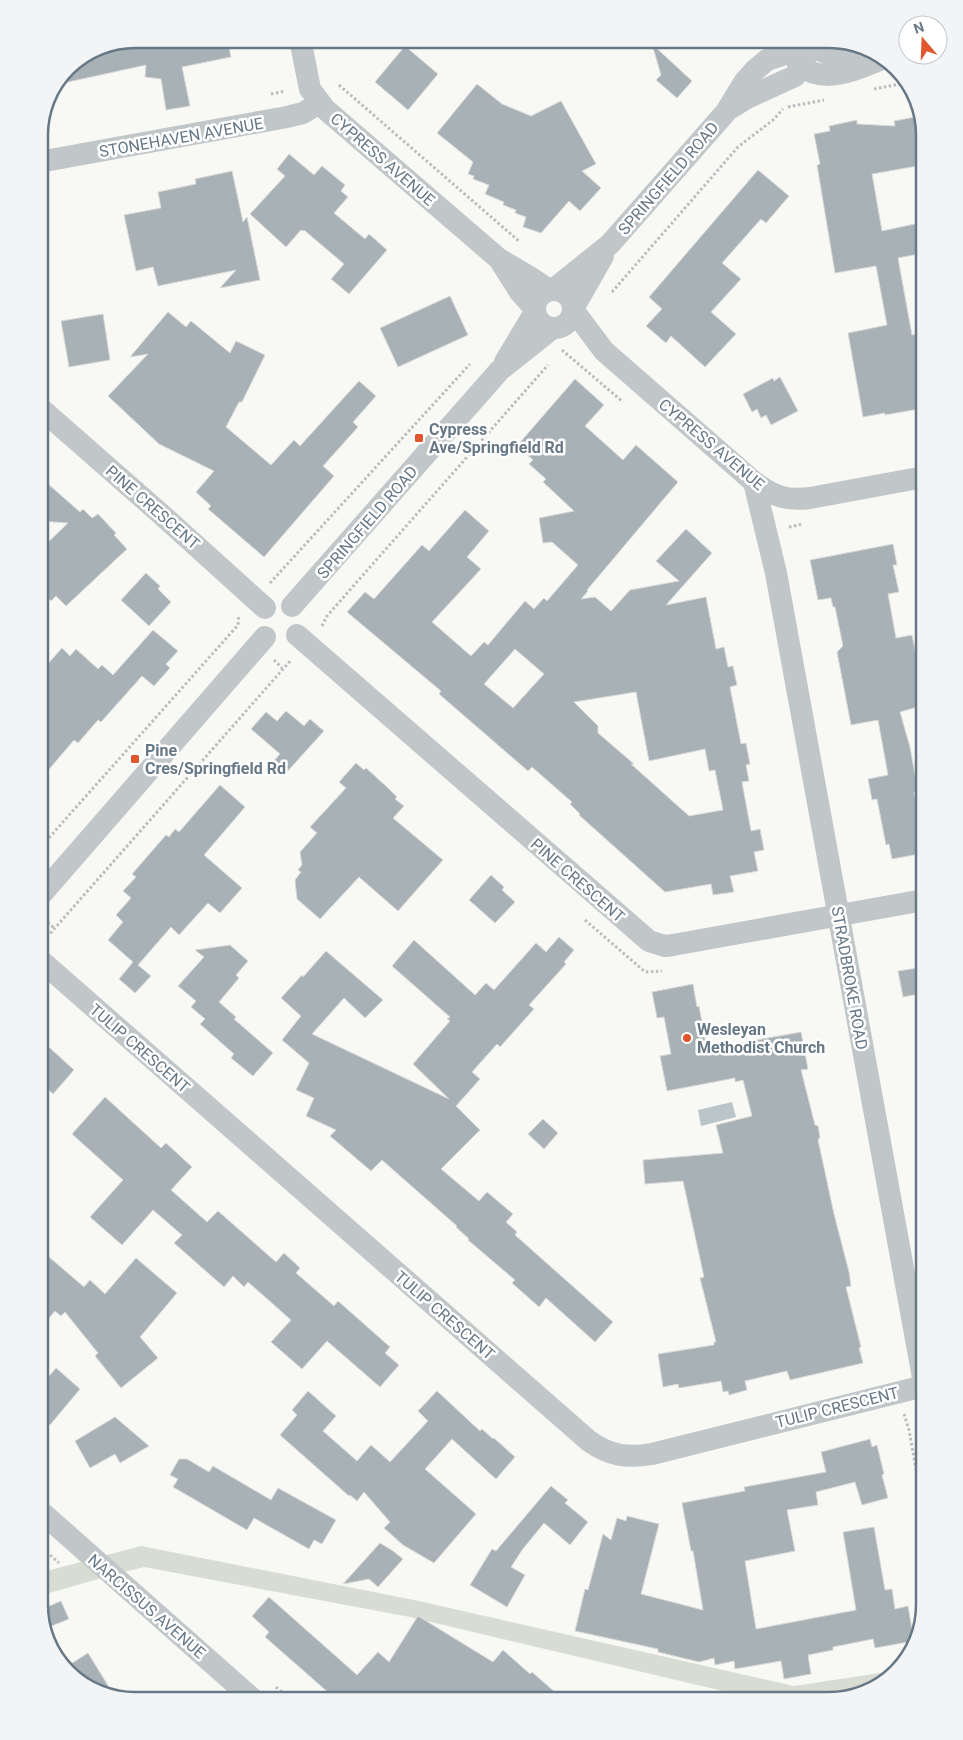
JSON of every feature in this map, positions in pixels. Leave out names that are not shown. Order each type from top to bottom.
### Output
[{"type":"street","name":"CYPRESS AVENUE","points":[[302,48],[308,83],[319,103],[499,259],[552,290]]},
{"type":"street","points":[[799,48],[816,73],[832,75],[850,72],[875,61]]},
{"type":"street","name":"SPRINGFIELD ROAD","points":[[292,606],[500,370],[565,318],[610,244],[726,112],[741,87],[754,71],[767,60],[799,48]]},
{"type":"street","name":"STONEHAVEN AVENUE","points":[[48,160],[287,117],[303,113],[319,103]]},
{"type":"street","name":"SPRINGFIELD ROAD","points":[[552,290],[610,244]]},
{"type":"street","name":"CYPRESS AVENUE","points":[[499,259],[520,292],[535,311]]},
{"type":"street","points":[[552,290],[564,291],[568,294],[565,318],[547,327],[542,324],[535,311],[540,296],[552,290]]},
{"type":"street","name":"SPRINGFIELD ROAD","points":[[500,370],[535,311]]},
{"type":"street","name":"CYPRESS AVENUE","points":[[565,318],[754,482],[775,496],[797,500],[916,478]]},
{"type":"street","name":"PINE CRESCENT","points":[[48,416],[162,514],[266,597]]},
{"type":"street","name":"STRADBROKE ROAD","points":[[754,482],[776,573],[916,1340]]},
{"type":"street","name":"STRADBROKE ROAD","points":[[775,496],[776,573]]},
{"type":"street","points":[[48,900],[269,648],[270,641],[282,644],[289,642],[297,635],[300,630],[301,619],[299,614],[292,606],[280,602],[270,604],[266,597]]},
{"type":"street","points":[[266,597],[260,622],[269,648]]},
{"type":"street","name":"PINE CRESCENT","points":[[297,635],[649,941],[664,946],[673,945],[916,901]]},
{"type":"street","name":"TULIP CRESCENT","points":[[48,954],[582,1435],[606,1452],[626,1456],[652,1454],[916,1386]]},
{"type":"street","name":"NARCISSUS AVENUE","points":[[48,1518],[245,1692]]},
{"type":"path","points":[[335,82],[520,242]]},
{"type":"path","points":[[609,295],[738,147],[773,120],[785,107]]},
{"type":"path","points":[[558,353],[561,349]]},
{"type":"path","points":[[266,597],[471,364]]},
{"type":"path","points":[[323,625],[328,616],[548,364]]},
{"type":"path","points":[[48,839],[238,625]]},
{"type":"path","points":[[269,648],[282,668]]},
{"type":"path","points":[[48,940],[55,929],[290,660]]},
{"type":"path","points":[[48,918],[55,929]]},
{"type":"path","points":[[903,1412],[909,1430],[916,1469]]},
{"type":"shaded area","points":[[732,1102],[736,1117],[701,1126],[698,1110]]},
{"type":"shaded area","points":[[141,1546],[419,1601],[794,1686],[884,1672],[862,1686],[846,1691],[727,1692],[410,1617],[144,1567],[48,1593],[48,1571]]},
{"type":"building","points":[[229,48],[231,57],[182,67],[190,106],[166,110],[161,79],[145,77],[146,65],[64,83],[86,62],[101,54],[117,49]]},
{"type":"building","points":[[403,48],[407,48],[438,74],[408,110],[375,82]]},
{"type":"building","points":[[653,48],[656,48],[692,81],[677,98],[656,80],[661,75]]},
{"type":"building","points":[[477,84],[502,104],[531,116],[561,101],[596,164],[582,171],[601,188],[580,211],[569,201],[541,233],[523,227],[526,217],[515,213],[516,210],[503,205],[504,202],[485,194],[489,185],[473,179],[474,176],[468,174],[473,162],[437,133]]},
{"type":"building","points":[[914,117],[916,166],[872,174],[882,231],[916,224],[916,255],[898,258],[912,335],[916,334],[916,409],[863,417],[848,333],[887,325],[876,266],[835,273],[817,165],[820,164],[814,134],[830,131],[829,126],[857,120],[857,124],[895,126],[894,121]]},
{"type":"building","points":[[289,154],[314,175],[322,166],[345,185],[341,191],[348,197],[334,213],[365,239],[369,234],[387,250],[349,294],[331,279],[344,264],[304,230],[301,230],[286,247],[250,214],[285,176],[277,169]]},
{"type":"building","points":[[758,170],[789,196],[766,223],[761,219],[722,263],[741,279],[711,312],[736,334],[705,367],[671,336],[666,343],[646,326],[662,309],[649,297]]},
{"type":"building","points":[[232,171],[243,222],[247,217],[260,280],[220,288],[236,270],[158,286],[153,267],[136,271],[124,215],[161,208],[158,192],[196,184],[195,179]]},
{"type":"building","points":[[450,296],[468,335],[398,367],[380,328]]},
{"type":"building","points":[[168,312],[186,327],[191,321],[230,353],[236,341],[265,355],[242,402],[239,402],[226,427],[271,465],[294,440],[300,446],[359,381],[376,396],[353,422],[358,427],[323,466],[334,476],[264,557],[208,509],[211,506],[196,492],[214,471],[159,444],[108,396],[148,354],[130,357]]},
{"type":"building","points":[[103,314],[110,360],[69,367],[61,321]]},
{"type":"building","points":[[780,377],[798,411],[771,425],[766,415],[761,418],[757,409],[752,412],[743,394],[773,378],[774,381]]},
{"type":"building","points":[[575,379],[604,405],[585,426],[623,460],[636,445],[678,482],[581,599],[595,597],[611,611],[630,590],[679,581],[656,561],[686,529],[712,553],[666,605],[706,597],[716,649],[724,647],[728,667],[733,666],[737,685],[730,687],[741,744],[746,743],[750,764],[746,765],[749,781],[742,782],[751,831],[760,829],[764,850],[754,852],[758,871],[730,876],[734,892],[713,895],[711,884],[665,892],[579,815],[570,804],[572,802],[532,767],[528,771],[439,694],[441,691],[347,612],[365,592],[374,599],[422,545],[429,551],[465,510],[489,531],[467,557],[481,569],[432,622],[471,656],[484,642],[488,645],[525,601],[534,609],[544,598],[547,601],[578,565],[552,542],[543,543],[539,518],[574,511],[543,482],[546,479],[529,464],[533,460],[517,446]],"holes":[[[515,649],[544,674],[513,708],[484,684]],[[636,692],[649,761],[705,749],[709,771],[715,770],[723,810],[689,816],[598,733],[598,726],[574,702]]]},
{"type":"building","points":[[48,484],[80,512],[83,509],[92,518],[98,514],[116,533],[114,535],[127,549],[66,606],[56,596],[51,601],[48,598],[48,542],[68,523],[48,522]]},
{"type":"building","points":[[893,544],[897,565],[893,565],[899,592],[888,594],[896,638],[912,635],[916,655],[916,707],[900,712],[910,747],[916,781],[916,792],[914,792],[916,802],[916,855],[892,859],[889,844],[886,845],[877,799],[872,800],[868,779],[888,775],[878,720],[851,725],[837,652],[843,646],[835,607],[833,607],[831,598],[818,600],[810,560]]},
{"type":"building","points":[[146,573],[160,586],[158,589],[171,602],[149,626],[121,600]]},
{"type":"building","points":[[153,630],[178,651],[166,664],[170,668],[154,686],[142,676],[101,722],[98,720],[78,743],[74,740],[48,770],[48,664],[62,648],[70,656],[76,649],[98,669],[102,665],[113,675]]},
{"type":"building","points":[[286,711],[304,726],[310,719],[324,731],[285,774],[272,763],[280,754],[251,729],[266,712],[277,721]]},
{"type":"building","points":[[356,763],[364,770],[366,768],[404,806],[393,818],[443,860],[398,911],[359,877],[320,919],[297,899],[295,880],[301,872],[298,870],[302,865],[300,852],[317,833],[310,827],[346,788],[339,782]]},
{"type":"building","points":[[220,785],[245,807],[204,855],[242,888],[220,913],[208,903],[179,935],[171,927],[138,965],[151,976],[135,993],[119,979],[133,962],[108,940],[123,922],[116,915],[131,898],[123,891],[136,877],[132,874],[166,835],[169,837],[175,829],[179,832]]},
{"type":"building","points":[[491,875],[504,887],[502,890],[515,902],[495,923],[469,900]]},
{"type":"building","points":[[559,937],[574,950],[564,962],[566,964],[529,1005],[534,1009],[500,1047],[497,1044],[472,1072],[480,1079],[456,1106],[480,1130],[441,1169],[479,1201],[487,1192],[513,1214],[506,1222],[517,1232],[515,1235],[613,1322],[595,1342],[546,1298],[539,1307],[512,1283],[515,1280],[468,1240],[457,1226],[382,1160],[371,1171],[330,1136],[336,1130],[306,1116],[314,1098],[296,1090],[309,1063],[282,1040],[301,1016],[281,998],[326,951],[383,1000],[365,1018],[344,998],[312,1034],[449,1099],[413,1064],[450,1021],[447,1019],[450,1017],[392,966],[414,940],[475,995],[486,983],[494,990],[536,943],[546,952]]},
{"type":"building","points":[[230,945],[248,961],[236,975],[239,978],[219,1002],[236,1017],[234,1019],[273,1053],[253,1076],[231,1058],[234,1054],[200,1024],[205,1019],[191,1007],[196,1001],[178,986],[204,957],[195,950]]},
{"type":"building","points":[[916,968],[916,995],[903,997],[898,971]]},
{"type":"building","points":[[693,984],[707,1049],[801,1032],[808,1069],[801,1070],[815,1125],[818,1126],[820,1137],[818,1140],[849,1272],[851,1286],[846,1287],[861,1347],[859,1348],[863,1363],[790,1380],[787,1371],[745,1381],[747,1390],[729,1395],[728,1391],[723,1392],[721,1381],[679,1388],[678,1384],[663,1387],[658,1354],[714,1345],[714,1342],[716,1342],[700,1278],[704,1277],[683,1181],[645,1184],[643,1160],[723,1153],[716,1125],[752,1116],[743,1080],[735,1082],[735,1078],[667,1091],[660,1056],[671,1054],[664,1017],[657,1018],[652,992]]},
{"type":"building","points":[[48,1046],[74,1070],[53,1094],[48,1089]]},
{"type":"building","points":[[105,1097],[161,1148],[166,1143],[192,1167],[171,1190],[207,1222],[218,1211],[276,1262],[284,1253],[300,1268],[296,1273],[334,1306],[338,1301],[390,1347],[385,1353],[399,1365],[380,1387],[327,1341],[302,1369],[271,1342],[291,1320],[248,1282],[244,1287],[233,1276],[224,1287],[174,1243],[182,1235],[153,1210],[122,1245],[90,1217],[123,1180],[72,1134]]},
{"type":"building","points":[[543,1119],[558,1133],[544,1149],[528,1134]]},
{"type":"building","points":[[48,1258],[84,1287],[90,1280],[105,1294],[136,1258],[177,1293],[140,1337],[158,1358],[121,1388],[95,1356],[98,1353],[65,1312],[61,1316],[55,1311],[48,1319]]},
{"type":"building","points":[[56,1368],[80,1389],[50,1425],[48,1423],[48,1377]]},
{"type":"building","points":[[308,1391],[336,1416],[323,1431],[357,1461],[371,1445],[390,1462],[428,1421],[418,1411],[437,1391],[480,1431],[482,1429],[515,1457],[496,1479],[452,1439],[425,1469],[476,1514],[434,1563],[403,1545],[384,1528],[390,1522],[364,1492],[357,1501],[349,1496],[280,1435],[297,1415],[292,1410]]},
{"type":"building","points":[[115,1417],[149,1446],[120,1463],[115,1454],[90,1468],[75,1441]]},
{"type":"building","points":[[870,1439],[872,1447],[877,1445],[888,1498],[862,1505],[855,1482],[816,1492],[818,1505],[787,1510],[795,1551],[745,1561],[756,1629],[856,1610],[843,1532],[874,1527],[885,1590],[892,1589],[895,1609],[908,1606],[912,1630],[908,1642],[875,1648],[873,1639],[833,1647],[833,1650],[808,1655],[811,1674],[784,1679],[781,1661],[735,1669],[734,1661],[715,1665],[714,1658],[699,1662],[658,1652],[658,1649],[575,1631],[585,1589],[588,1590],[603,1534],[611,1540],[617,1518],[626,1521],[627,1516],[659,1524],[641,1594],[703,1610],[693,1551],[691,1551],[682,1503],[745,1491],[744,1487],[826,1472],[821,1452]]},
{"type":"building","points":[[179,1459],[187,1459],[209,1472],[213,1466],[271,1500],[278,1488],[336,1520],[322,1544],[314,1540],[309,1549],[254,1518],[247,1530],[173,1487],[178,1479],[170,1475]]},
{"type":"building","points":[[551,1486],[568,1500],[565,1503],[588,1522],[570,1545],[544,1523],[511,1567],[525,1575],[507,1607],[470,1585],[492,1549],[496,1551]]},
{"type":"building","points":[[380,1543],[403,1559],[378,1587],[369,1579],[343,1584]]},
{"type":"building","points":[[269,1597],[357,1675],[378,1652],[389,1662],[418,1616],[493,1662],[503,1650],[530,1674],[532,1672],[555,1692],[328,1692],[265,1637],[269,1632],[252,1616]]},
{"type":"building","points":[[61,1601],[69,1619],[50,1627],[48,1607]]},
{"type":"building","points":[[88,1653],[110,1689],[86,1678],[70,1664]]},
{"type":"place","name":"Cypress Ave/Springfield Rd","points":[[419,438]]},
{"type":"place","name":"Pine Cres/Springfield Rd","points":[[135,759]]},
{"type":"place","name":"Wesleyan Methodist Church","points":[[687,1038]]}]
